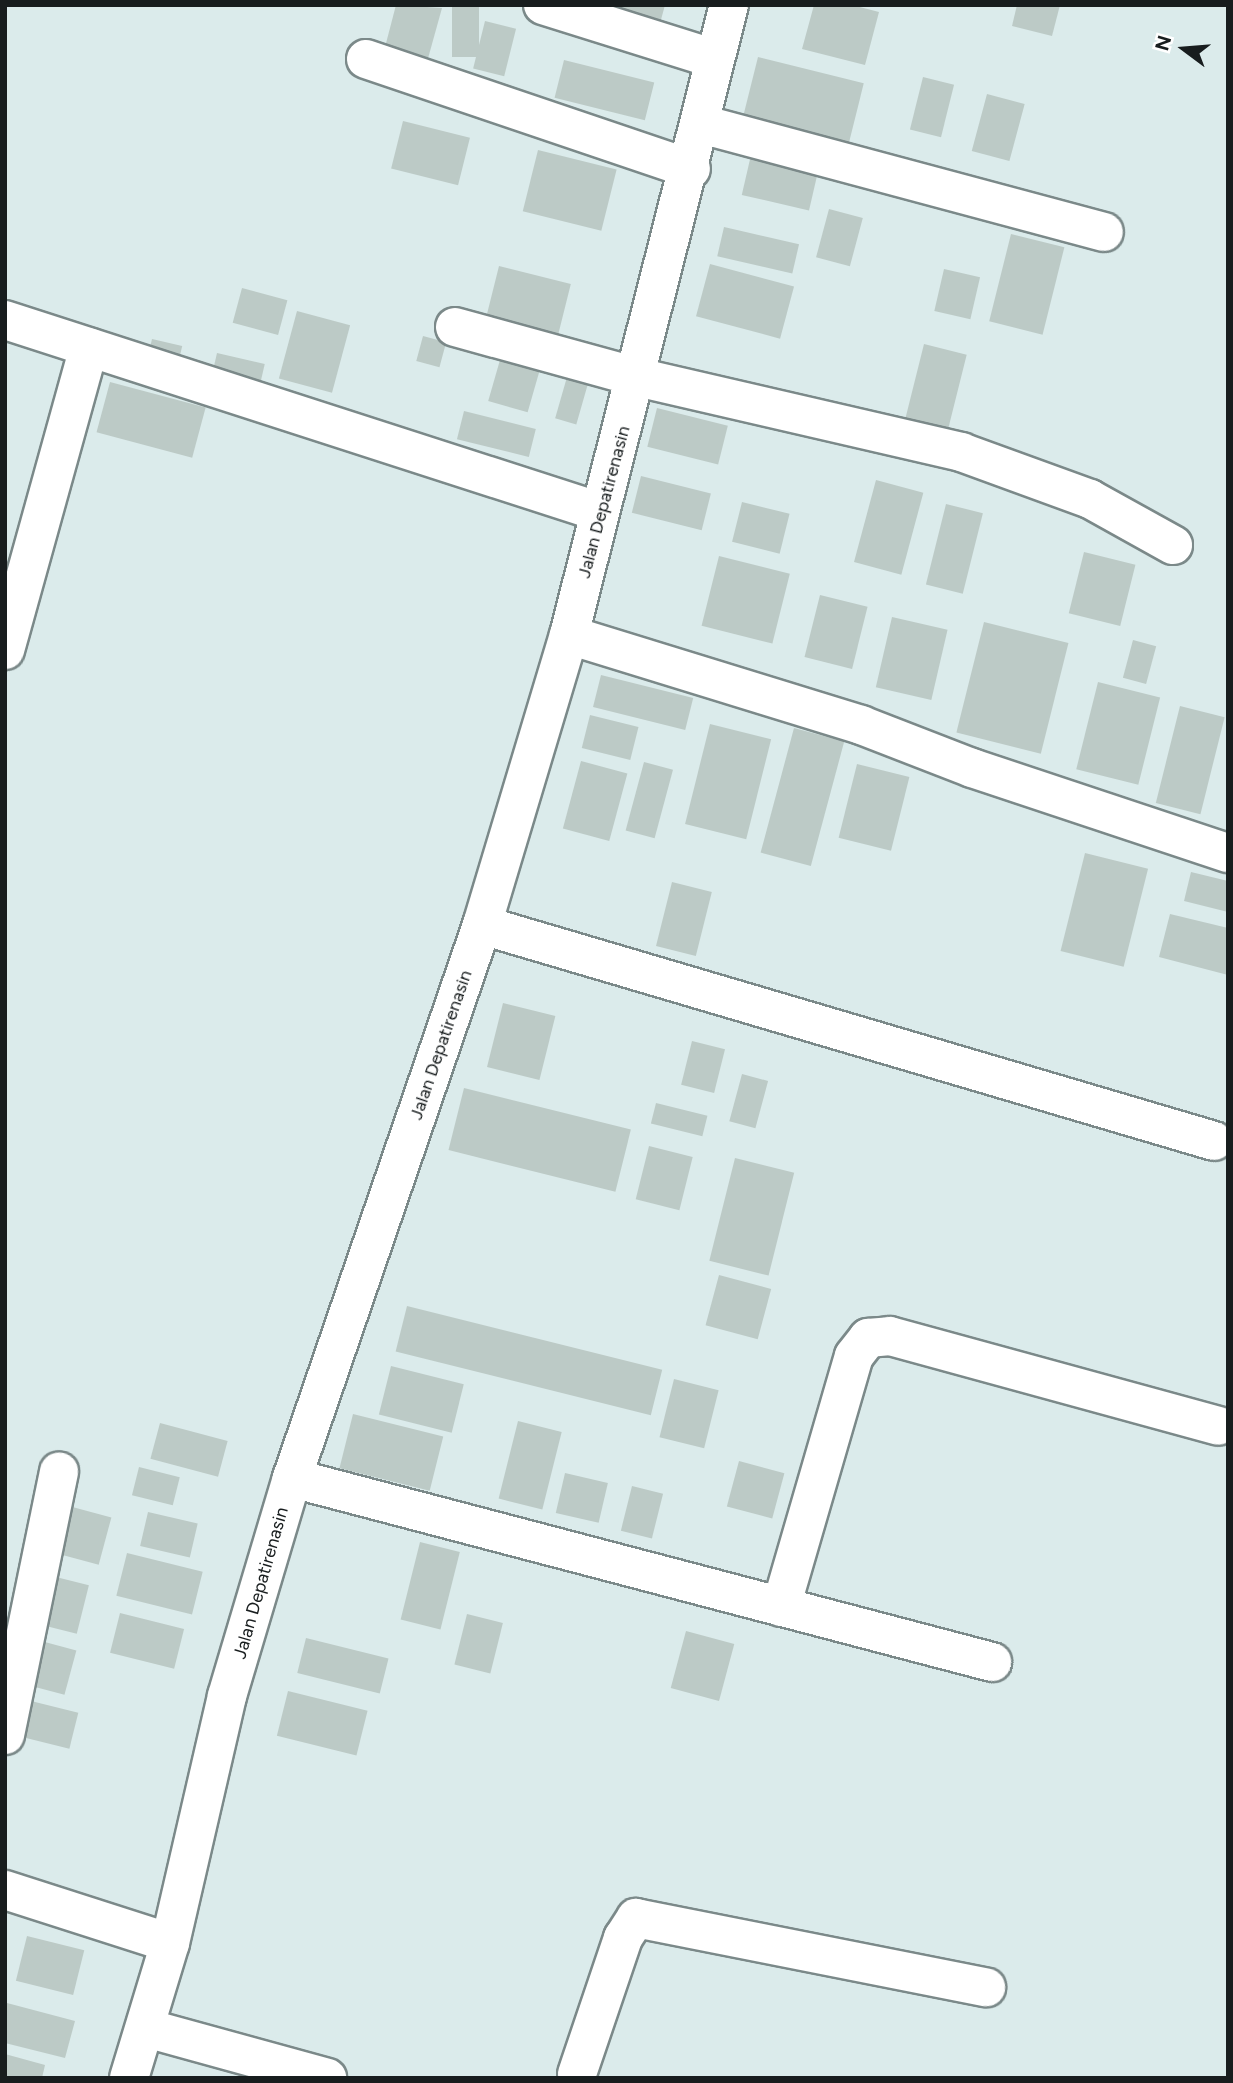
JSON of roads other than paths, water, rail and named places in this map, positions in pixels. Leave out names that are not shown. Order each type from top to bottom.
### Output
[{"type":"street","points":[[544,5],[715,59]]},
{"type":"street","name":"Jalan Depatirenasin","points":[[130,2078],[170,1943],[227,1696],[292,1478],[482,925],[569,635],[691,169],[729,5]]},
{"type":"street","points":[[366,59],[691,169]]},
{"type":"street","points":[[701,124],[1104,232]]},
{"type":"street","points":[[5,320],[600,512]]},
{"type":"street","points":[[454,327],[637,377],[961,452],[1090,499],[1173,545]]},
{"type":"street","points":[[5,650],[89,347]]},
{"type":"street","points":[[569,635],[861,725],[972,768],[1228,853]]},
{"type":"street","points":[[482,925],[1214,1141]]},
{"type":"street","points":[[781,1607],[854,1356],[868,1338],[890,1336],[1218,1426]]},
{"type":"street","points":[[5,1735],[59,1471]]},
{"type":"street","points":[[292,1478],[992,1662]]},
{"type":"street","points":[[5,1890],[170,1943]]},
{"type":"street","points":[[581,2077],[623,1938],[636,1918],[986,1987]]},
{"type":"street","points":[[146,2028],[327,2078]]}]
